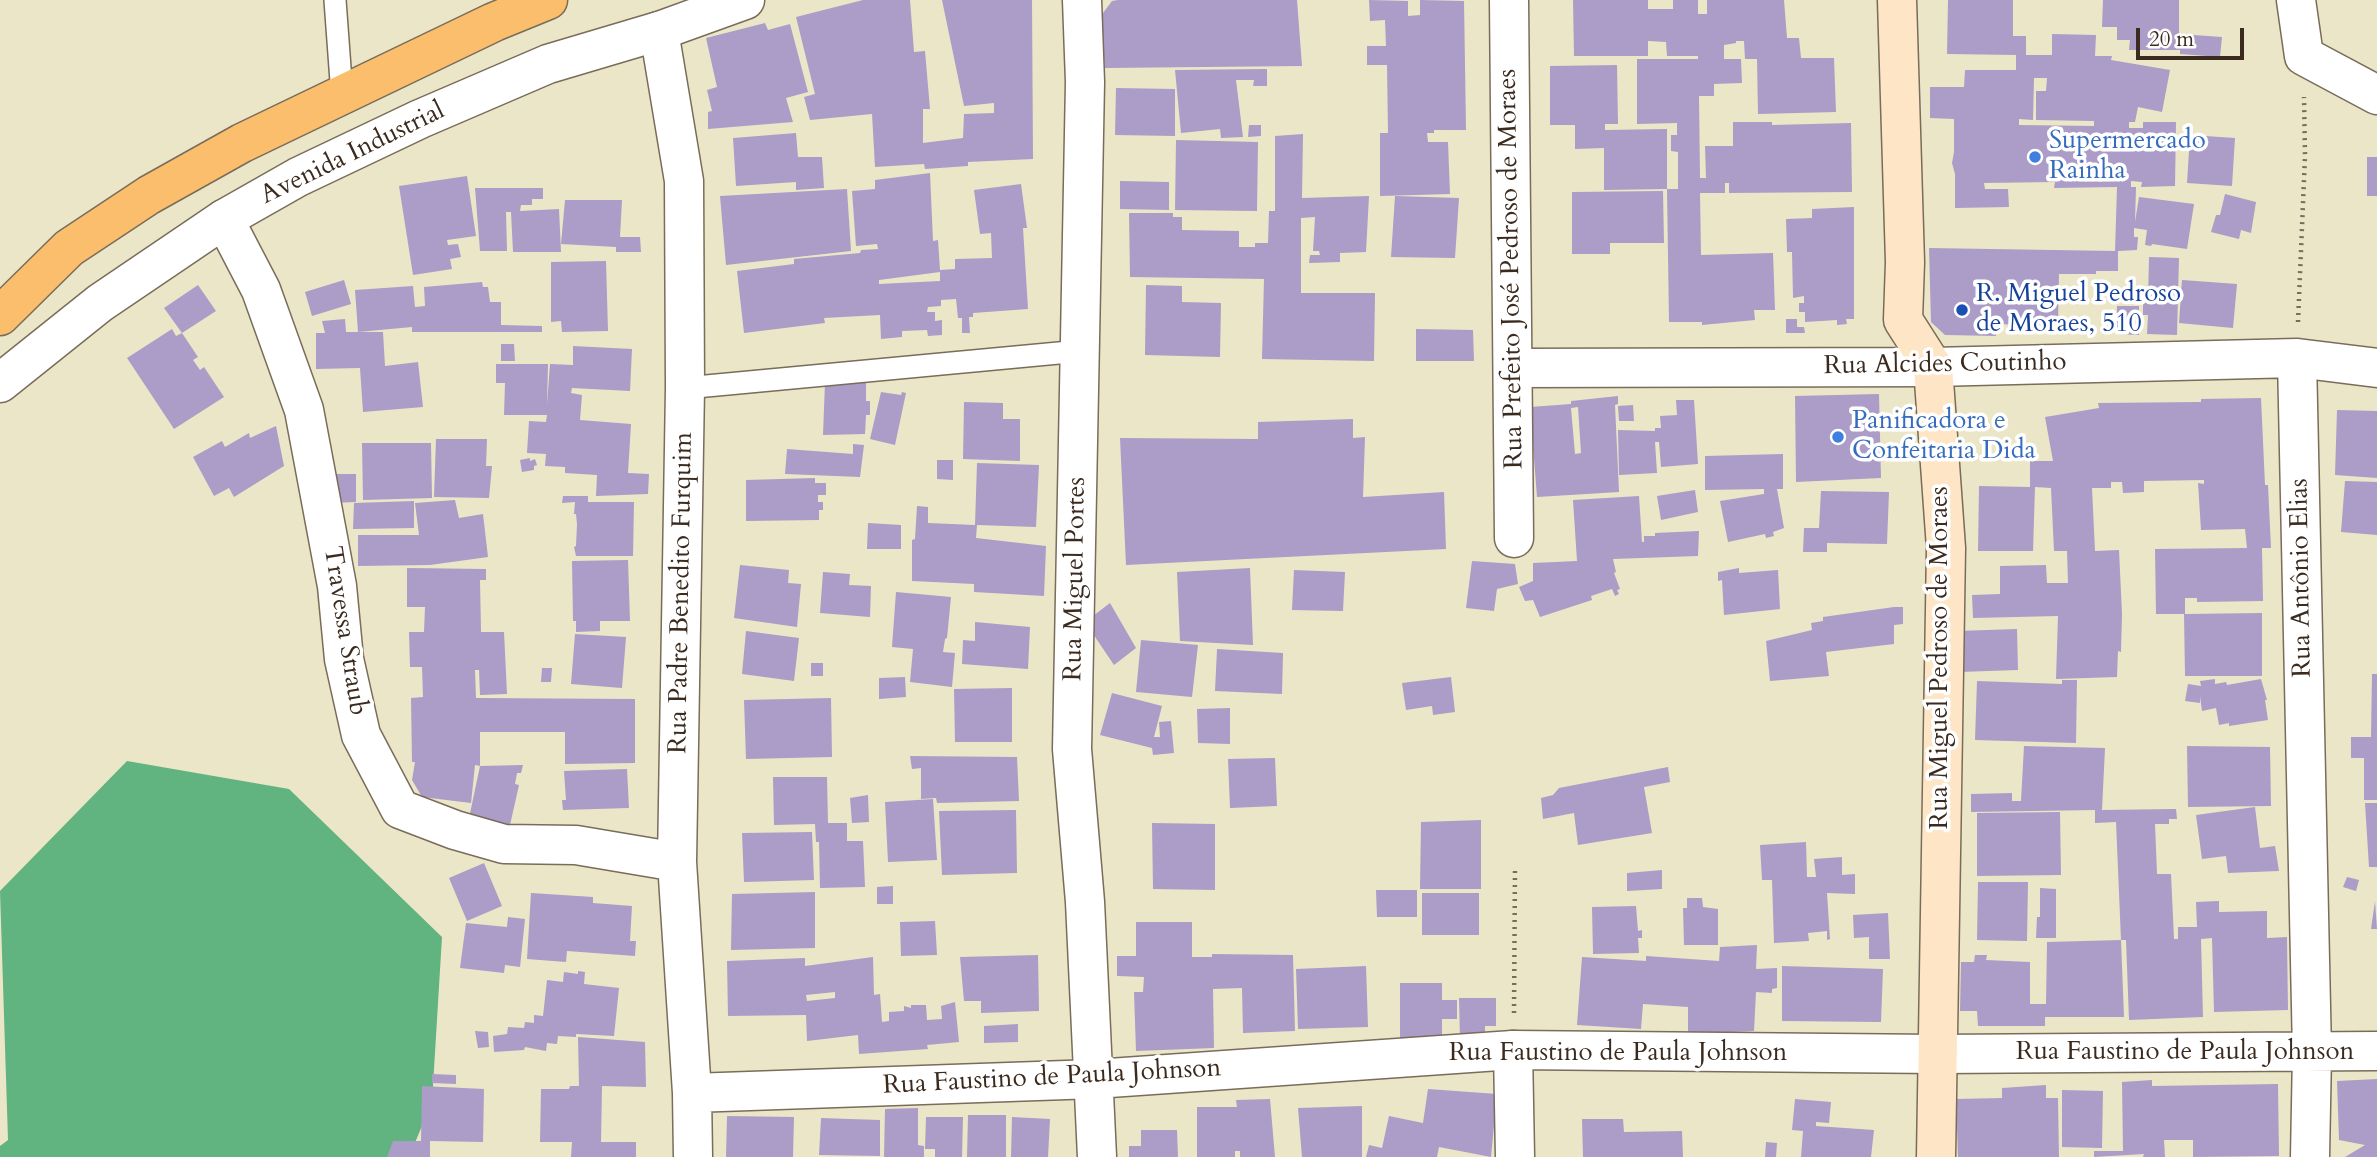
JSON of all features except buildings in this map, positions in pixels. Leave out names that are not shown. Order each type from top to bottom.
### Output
[{"type":"main road","points":[[0,316],[69,248],[149,195],[242,144],[342,95],[494,22],[548,0]]},
{"type":"main road","name":"Rua Miguel Pedroso de Moraes","points":[[1897,0],[1905,262],[1903,320],[1933,367],[1946,548],[1936,1157]]},
{"type":"street","name":"Avenida Industrial","points":[[0,383],[100,303],[224,219],[298,177],[548,64],[659,31],[745,0]]},
{"type":"street","name":"Rua Miguel Portes","points":[[1082,0],[1085,82],[1072,749],[1095,1079],[1097,1157]]},
{"type":"street","name":"Rua Prefeito José Pedroso de Moraes","points":[[1509,0],[1514,538]]},
{"type":"street","points":[[2296,0],[2304,55],[2377,95]]},
{"type":"street","name":"Rua Padre Benedito Furquim","points":[[659,31],[684,181],[685,388],[677,862],[692,1093],[693,1157]]},
{"type":"street","name":"Travessa Straub","points":[[224,219],[261,290],[304,410],[337,586],[344,659],[361,735],[400,809],[455,830],[504,844],[576,845],[677,862]]},
{"type":"street","name":"Rua Alcides Coutinho","points":[[1513,368],[1933,367],[2297,358],[2377,368]]},
{"type":"street","name":"Rua Antônio Elias","points":[[2297,358],[2312,1053],[2310,1157]]},
{"type":"street","points":[[1513,1050],[1515,1157]]},
{"type":"street","name":"Rua Faustino de Paula Johnson","points":[[692,1093],[1095,1079],[1513,1050],[1938,1054],[2377,1051]]},
{"type":"lane","points":[[335,0],[342,95]]},
{"type":"lane","points":[[685,388],[1080,351]]},
{"type":"path","points":[[2297,358],[2305,156],[2304,55]]},
{"type":"path","points":[[1513,1050],[1515,867]]},
{"type":"green space","points":[[127,761],[289,789],[442,937],[432,1102],[409,1157],[0,1157],[0,1146],[8,1140],[0,891]]},
{"type":"place","name":"Supermercado Rainha","points":[[2035,157]]},
{"type":"place","name":"R. Miguel Pedroso de Moraes, 510","points":[[1962,310]]},
{"type":"place","name":"Panificadora e Confeitaria Dida","points":[[1838,437]]}]
